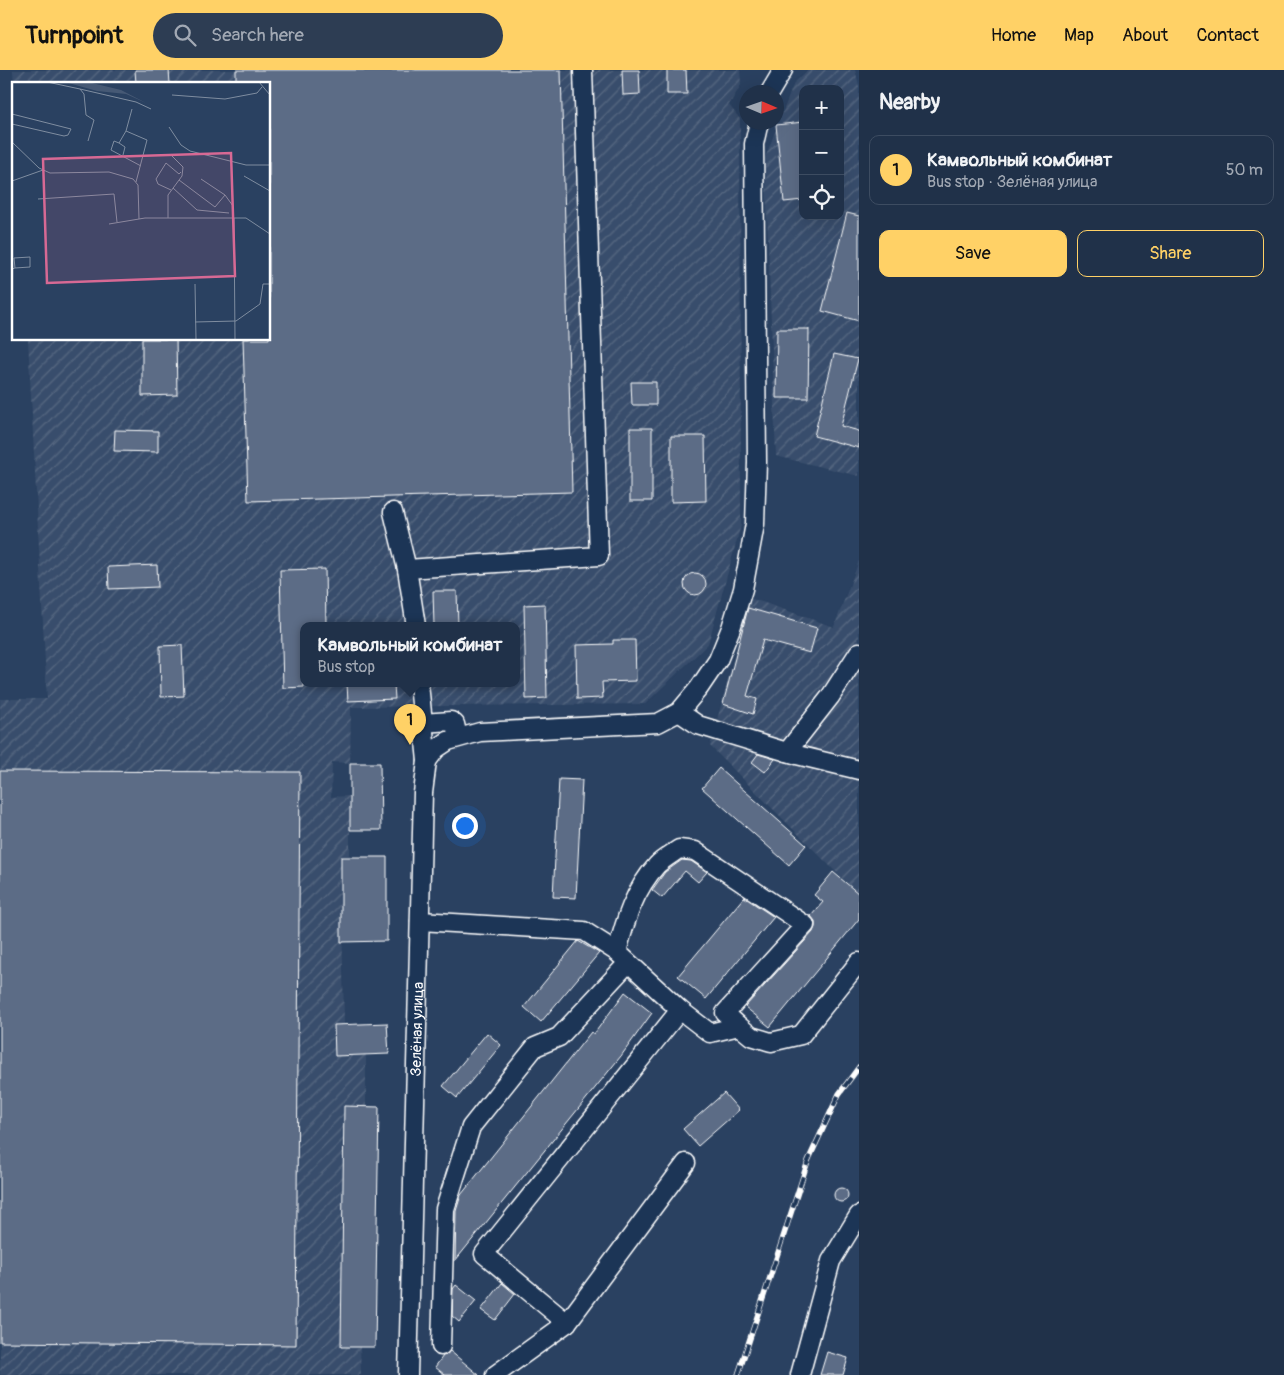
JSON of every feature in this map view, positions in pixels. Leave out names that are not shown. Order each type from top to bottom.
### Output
[{"type":"street","points":[[407,569],[599,556],[583,70]]},
{"type":"street","points":[[774,85],[783,70]]},
{"type":"street","points":[[427,761],[436,749],[448,741],[480,732],[658,723],[679,712],[699,688],[718,660],[743,589],[755,524],[757,462],[754,144],[757,130]]},
{"type":"street","points":[[393,512],[407,569],[415,622]]},
{"type":"street","points":[[787,752],[830,698],[859,652]]},
{"type":"street","name":"Зелёная улица","points":[[408,1375],[423,793],[427,761],[419,687]]},
{"type":"street","points":[[679,712],[698,725],[787,752],[859,770]]},
{"type":"street","points":[[422,723],[451,721],[455,724],[458,737]]},
{"type":"street","points":[[441,1346],[445,1209],[471,1127],[535,1047],[560,1038],[623,958],[626,916],[640,889],[657,865],[678,849],[695,850],[804,925],[725,1013],[751,1036],[770,1042],[801,1034],[859,962]]},
{"type":"street","points":[[420,921],[584,931],[623,958],[680,1010],[710,1033],[739,1026]]},
{"type":"street","points":[[567,1323],[484,1254],[680,1010]]},
{"type":"street","points":[[495,1375],[567,1323],[686,1164]]},
{"type":"street","points":[[800,1375],[831,1261],[859,1215]]},
{"type":"shaded area","points":[[13,70],[740,70],[741,85],[739,85],[729,105],[739,118],[740,130],[741,525],[708,644],[645,704],[351,707],[350,763],[332,762],[331,797],[350,796],[350,857],[341,857],[344,1025],[366,1055],[366,1106],[379,1107],[375,1347],[360,1347],[361,1375],[0,1375],[0,699],[47,699],[28,340],[270,340],[270,82],[14,82]]},
{"type":"shaded area","points":[[808,70],[855,70],[859,85],[859,476],[776,456],[765,158],[776,130],[784,130],[784,109],[794,83]]},
{"type":"shaded area","points":[[859,561],[859,895],[710,746],[750,598],[834,627]]},
{"type":"building","points":[[135,70],[169,70],[170,82],[136,82]]},
{"type":"building","points":[[236,70],[561,70],[572,492],[248,501],[243,340],[270,340],[270,82],[236,82]]},
{"type":"building","points":[[622,70],[639,70],[640,94],[623,95]]},
{"type":"building","points":[[667,70],[686,70],[687,94],[667,94]]},
{"type":"building","points":[[799,122],[799,200],[784,202],[777,130],[784,130],[784,124]]},
{"type":"building","points":[[847,213],[859,216],[859,321],[822,311]]},
{"type":"building","points":[[777,329],[809,329],[808,398],[776,398]]},
{"type":"building","points":[[142,340],[176,340],[177,395],[142,396]]},
{"type":"building","points":[[834,354],[858,359],[841,426],[859,431],[859,448],[814,436]]},
{"type":"building","points":[[631,382],[656,382],[656,405],[632,405]]},
{"type":"building","points":[[630,428],[652,428],[652,501],[630,501]]},
{"type":"building","points":[[115,430],[158,431],[158,452],[114,451]]},
{"type":"building","points":[[671,436],[705,436],[706,501],[671,502]]},
{"type":"building","points":[[157,565],[158,587],[109,589],[108,567]]},
{"type":"building","points":[[325,569],[326,622],[300,622],[300,687],[304,687],[283,688],[280,570]]},
{"type":"building","points":[[691,573],[699,573],[706,580],[706,588],[699,595],[691,595],[684,588],[684,580]]},
{"type":"building","points":[[433,591],[457,591],[458,622],[434,622]]},
{"type":"building","points":[[545,604],[547,698],[526,699],[524,605]]},
{"type":"building","points":[[748,608],[817,628],[810,653],[763,640],[747,696],[757,699],[753,714],[723,704]]},
{"type":"building","points":[[613,640],[635,640],[636,681],[602,682],[603,698],[577,699],[576,645],[613,644]]},
{"type":"building","points":[[182,645],[184,696],[161,697],[160,646]]},
{"type":"building","points":[[347,687],[394,687],[395,699],[348,701]]},
{"type":"building","points":[[758,754],[775,759],[765,772],[752,762]]},
{"type":"building","points":[[350,763],[380,763],[381,830],[350,830]]},
{"type":"building","points":[[719,768],[806,845],[789,865],[702,788]]},
{"type":"building","points":[[0,771],[300,772],[296,1345],[0,1342]]},
{"type":"building","points":[[559,779],[582,780],[576,898],[553,897]]},
{"type":"building","points":[[341,857],[387,857],[387,941],[341,942]]},
{"type":"building","points":[[682,860],[691,861],[707,872],[698,882],[685,871],[662,898],[652,890],[665,872]]},
{"type":"building","points":[[833,872],[859,894],[859,919],[770,1027],[745,1007],[813,932],[815,921],[811,916],[823,902],[814,895]]},
{"type":"building","points":[[744,897],[774,917],[706,999],[678,976]]},
{"type":"building","points":[[578,941],[599,953],[541,1022],[524,1007]]},
{"type":"building","points":[[625,992],[652,1013],[621,1056],[455,1261],[456,1211],[461,1195],[591,1032],[594,1034]]},
{"type":"building","points":[[387,1023],[389,1054],[335,1056],[334,1025]]},
{"type":"building","points":[[487,1033],[501,1045],[457,1098],[443,1086]]},
{"type":"building","points":[[724,1093],[739,1110],[698,1146],[683,1129]]},
{"type":"building","points":[[344,1106],[379,1107],[375,1347],[341,1347]]},
{"type":"building","points":[[838,1188],[844,1188],[848,1195],[844,1202],[838,1202],[834,1198],[834,1192]]},
{"type":"building","points":[[502,1283],[515,1294],[495,1320],[481,1310]]},
{"type":"building","points":[[456,1285],[476,1301],[459,1322],[452,1316],[453,1289]]},
{"type":"building","points":[[450,1351],[479,1375],[445,1375],[435,1367],[443,1356]]},
{"type":"building","points":[[827,1352],[848,1358],[843,1375],[820,1375]]},
{"type":"railway","points":[[738,1375],[808,1161],[839,1094],[859,1067]]},
{"type":"place","name":"Камвольный комбинат","points":[[410,745]]}]
